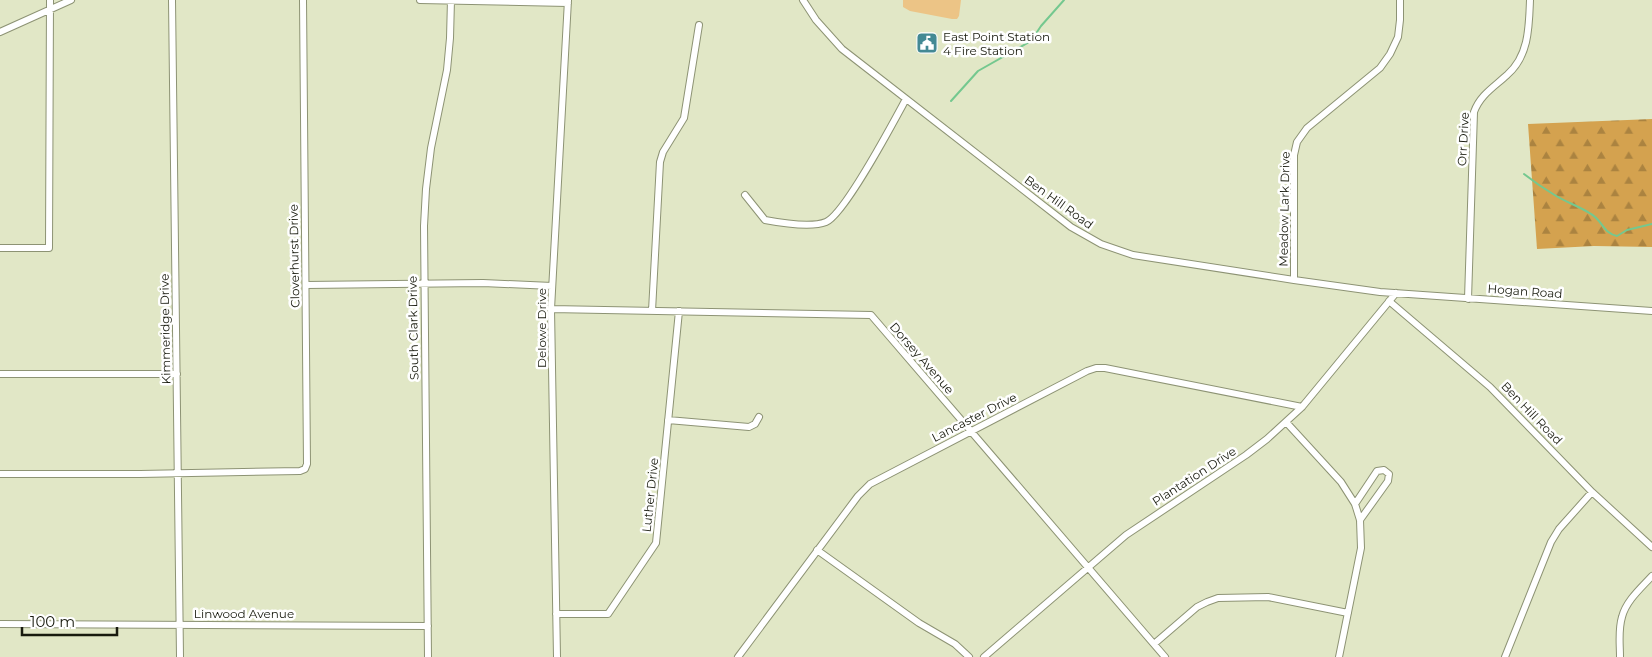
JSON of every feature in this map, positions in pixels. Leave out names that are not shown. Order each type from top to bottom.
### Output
[{"type":"street","points":[[0,248],[49,248],[50,0]]},
{"type":"street","points":[[0,32],[71,0]]},
{"type":"street","name":"Cloverhurst Drive","points":[[0,474],[178,474],[300,471],[305,469],[307,464],[303,0]]},
{"type":"street","points":[[420,0],[568,2]]},
{"type":"street","name":"South Clark Drive","points":[[428,657],[424,226],[431,148],[447,70],[451,0]]},
{"type":"street","name":"Ben Hill Road","points":[[803,0],[816,20],[842,49],[1071,227],[1101,244],[1133,255],[1294,280],[1396,293]]},
{"type":"street","name":"Meadow Lark Drive","points":[[1294,280],[1294,156],[1297,142],[1307,128],[1380,68],[1390,54],[1398,37],[1400,0]]},
{"type":"street","name":"Orr Drive","points":[[1468,299],[1474,112],[1482,97],[1509,74],[1523,53],[1529,32],[1530,0]]},
{"type":"street","name":"Kimmeridge Drive","points":[[171,2],[180,657]]},
{"type":"street","name":"Delowe Drive","points":[[557,657],[551,309],[568,2]]},
{"type":"street","points":[[652,311],[660,162],[663,152],[684,118],[699,25]]},
{"type":"street","points":[[745,195],[764,220],[808,224],[827,222],[834,216],[861,177],[906,99]]},
{"type":"street","points":[[306,285],[483,283],[552,286]]},
{"type":"street","name":"Hogan Road","points":[[1396,293],[1652,311]]},
{"type":"street","name":"Plantation Drive","points":[[984,657],[1126,535],[1246,455],[1286,422],[1302,407],[1396,293]]},
{"type":"street","name":"Ben Hill Road","points":[[1389,301],[1490,386],[1592,492],[1652,547]]},
{"type":"street","name":"Dorsey Avenue","points":[[551,309],[870,315],[1165,657]]},
{"type":"street","name":"Luther Drive","points":[[556,614],[608,614],[656,543],[679,311]]},
{"type":"street","name":"Lancaster Drive","points":[[738,657],[858,496],[870,484],[1087,371],[1105,368],[1302,407]]},
{"type":"street","points":[[0,374],[177,374]]},
{"type":"street","points":[[668,420],[749,428],[755,424],[759,417]]},
{"type":"street","points":[[1286,422],[1341,482],[1355,504],[1360,520],[1360,548],[1338,657]]},
{"type":"street","points":[[1355,504],[1377,471],[1384,470],[1388,474],[1388,481],[1360,520]]},
{"type":"street","points":[[1504,657],[1551,542],[1559,529],[1592,492]]},
{"type":"street","points":[[817,550],[919,623],[955,644],[969,657]]},
{"type":"street","points":[[1620,657],[1622,616],[1630,601],[1652,576]]},
{"type":"street","points":[[1154,644],[1197,607],[1218,598],[1268,597],[1348,613]]},
{"type":"street","name":"Linwood Avenue","points":[[0,624],[428,626]]},
{"type":"shaded area","points":[[903,0],[961,0],[959,16],[957,19],[952,19],[910,11],[903,7]]},
{"type":"green space","points":[[1652,119],[1652,247],[1594,246],[1537,249],[1528,124]]},
{"type":"waterway","points":[[951,101],[978,71],[1031,41],[1041,26],[1064,0]]},
{"type":"waterway","points":[[1524,174],[1558,197],[1591,214],[1613,235],[1617,236],[1627,230],[1652,224]]},
{"type":"place","name":"East Point Station 4 Fire Station","points":[[927,43]]}]
